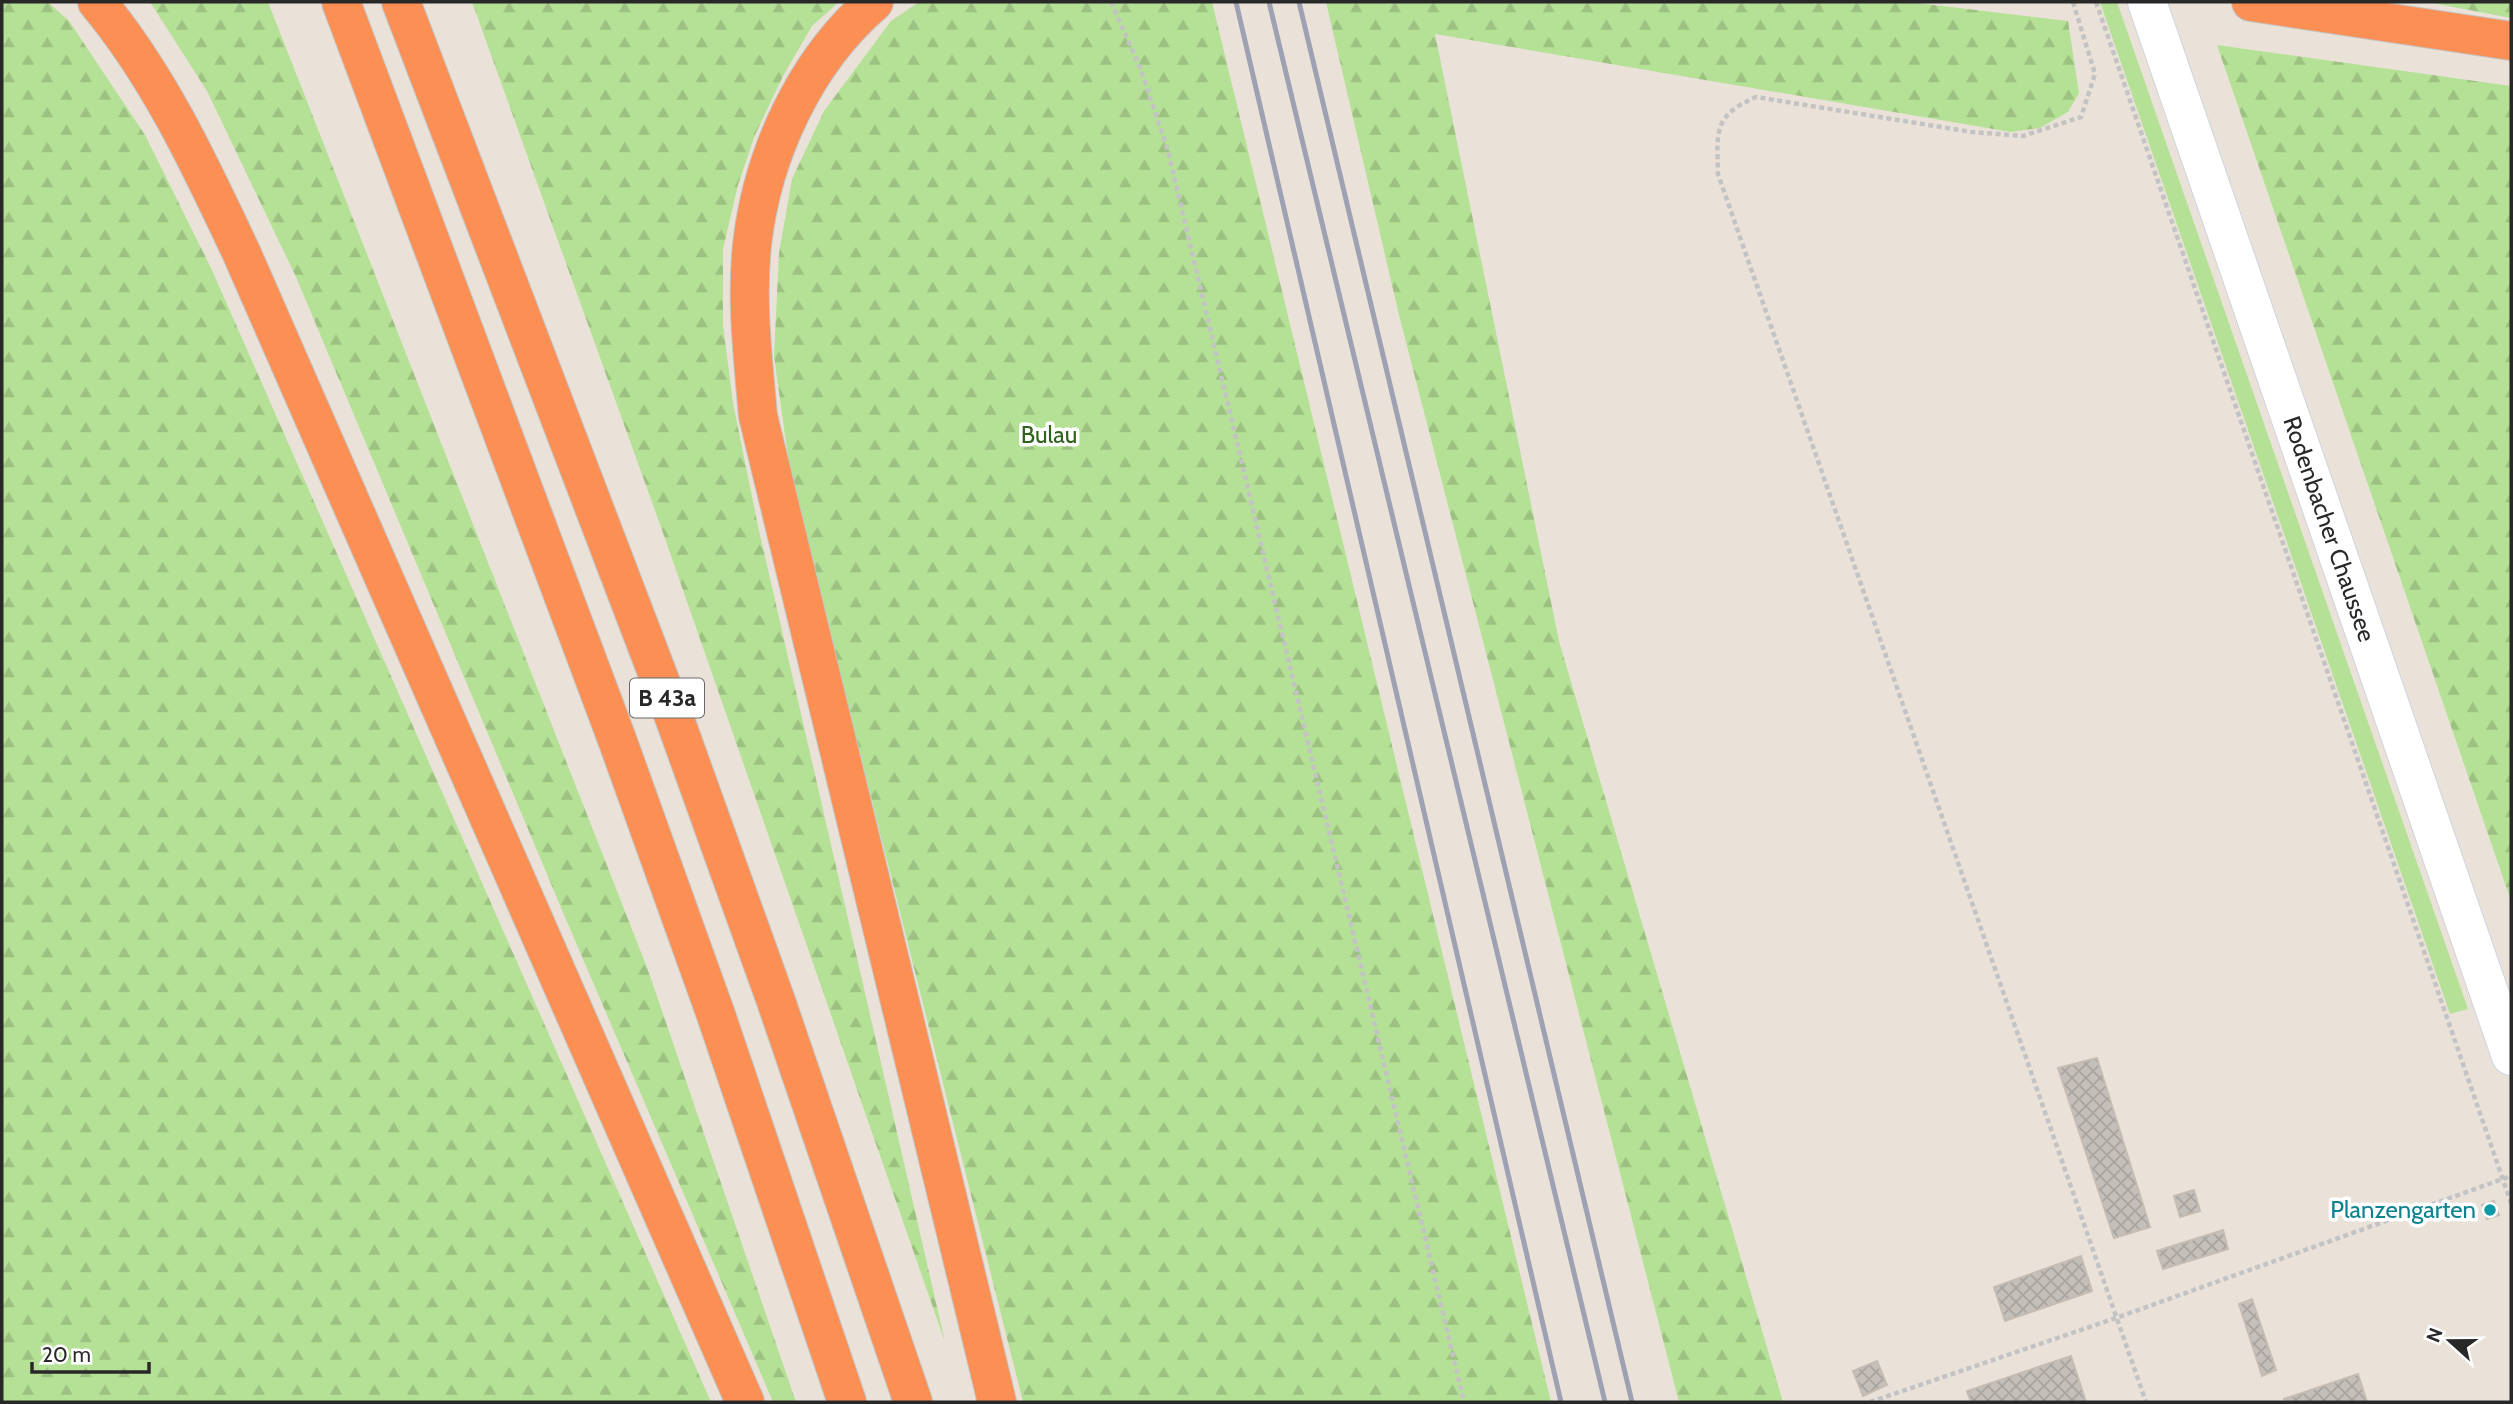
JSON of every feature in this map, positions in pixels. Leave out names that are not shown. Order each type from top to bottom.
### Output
[{"type":"highway","points":[[97,2],[131,46],[159,93],[207,179],[242,254],[745,1402]]},
{"type":"highway","name":"B 43a","points":[[341,2],[618,742],[720,1027],[847,1402]]},
{"type":"highway","name":"B 43a","points":[[401,2],[674,717],[776,1001],[913,1402]]},
{"type":"highway","points":[[874,2],[841,34],[815,71],[794,106],[774,155],[762,191],[752,245],[752,356],[758,416],[996,1402]]},
{"type":"highway","points":[[2251,2],[2511,41]]},
{"type":"main road","name":"Rodenbacher Chaussee","points":[[2147,2],[2511,1056]]},
{"type":"path","points":[[1111,2],[1141,70],[1168,151],[1464,1402]]},
{"type":"path","points":[[2073,2],[2095,74],[2081,117],[2023,136],[1972,132],[1756,97],[1732,107],[1717,133],[1718,174],[2146,1402]]},
{"type":"path","points":[[2096,2],[2511,1203]]},
{"type":"path","points":[[1870,1402],[2116,1318],[2511,1176]]},
{"type":"green space","points":[[2,2],[48,2],[69,21],[145,135],[211,268],[711,1402],[2,1402]]},
{"type":"green space","points":[[150,2],[268,2],[648,970],[796,1402],[773,1402],[562,910],[296,277],[207,91]]},
{"type":"green space","points":[[472,2],[839,2],[812,26],[783,76],[755,135],[738,185],[723,249],[723,325],[733,403],[758,526],[945,1342],[662,530]]},
{"type":"green space","name":"Bulau","points":[[919,2],[1212,2],[1551,1402],[1023,1402],[791,478],[774,356],[779,253],[792,179],[824,111],[891,21]]},
{"type":"green space","points":[[1326,2],[1909,2],[2068,21],[2079,93],[2068,112],[2040,128],[2011,132],[1435,34],[1559,641],[1783,1402],[1679,1402],[1399,315]]},
{"type":"green space","points":[[2100,2],[2117,2],[2468,1009],[2450,1014]]},
{"type":"green space","points":[[2427,2],[2511,2],[2511,18]]},
{"type":"green space","points":[[2217,45],[2511,86],[2511,901]]},
{"type":"building","points":[[2097,1058],[2150,1227],[2114,1238],[2058,1068]]},
{"type":"building","points":[[2194,1190],[2200,1211],[2180,1217],[2174,1196]]},
{"type":"building","name":"Planzengarten","points":[[2494,1201],[2499,1215],[2487,1219],[2482,1205]]},
{"type":"building","points":[[2223,1230],[2228,1249],[2163,1269],[2157,1251]]},
{"type":"building","points":[[2081,1256],[2092,1291],[2005,1321],[1994,1287]]},
{"type":"building","points":[[2252,1299],[2276,1370],[2262,1376],[2239,1304]]},
{"type":"building","points":[[2071,1356],[2086,1402],[1971,1402],[1967,1391]]},
{"type":"building","points":[[1877,1361],[1887,1385],[1863,1396],[1853,1371]]},
{"type":"building","points":[[2358,1374],[2367,1402],[2285,1402],[2284,1399]]},
{"type":"railway","points":[[1236,2],[1561,1402]]},
{"type":"railway","points":[[1269,2],[1605,1402]]},
{"type":"railway","points":[[1299,2],[1632,1402]]},
{"type":"place","name":"Planzengarten","points":[[2490,1210]]}]
